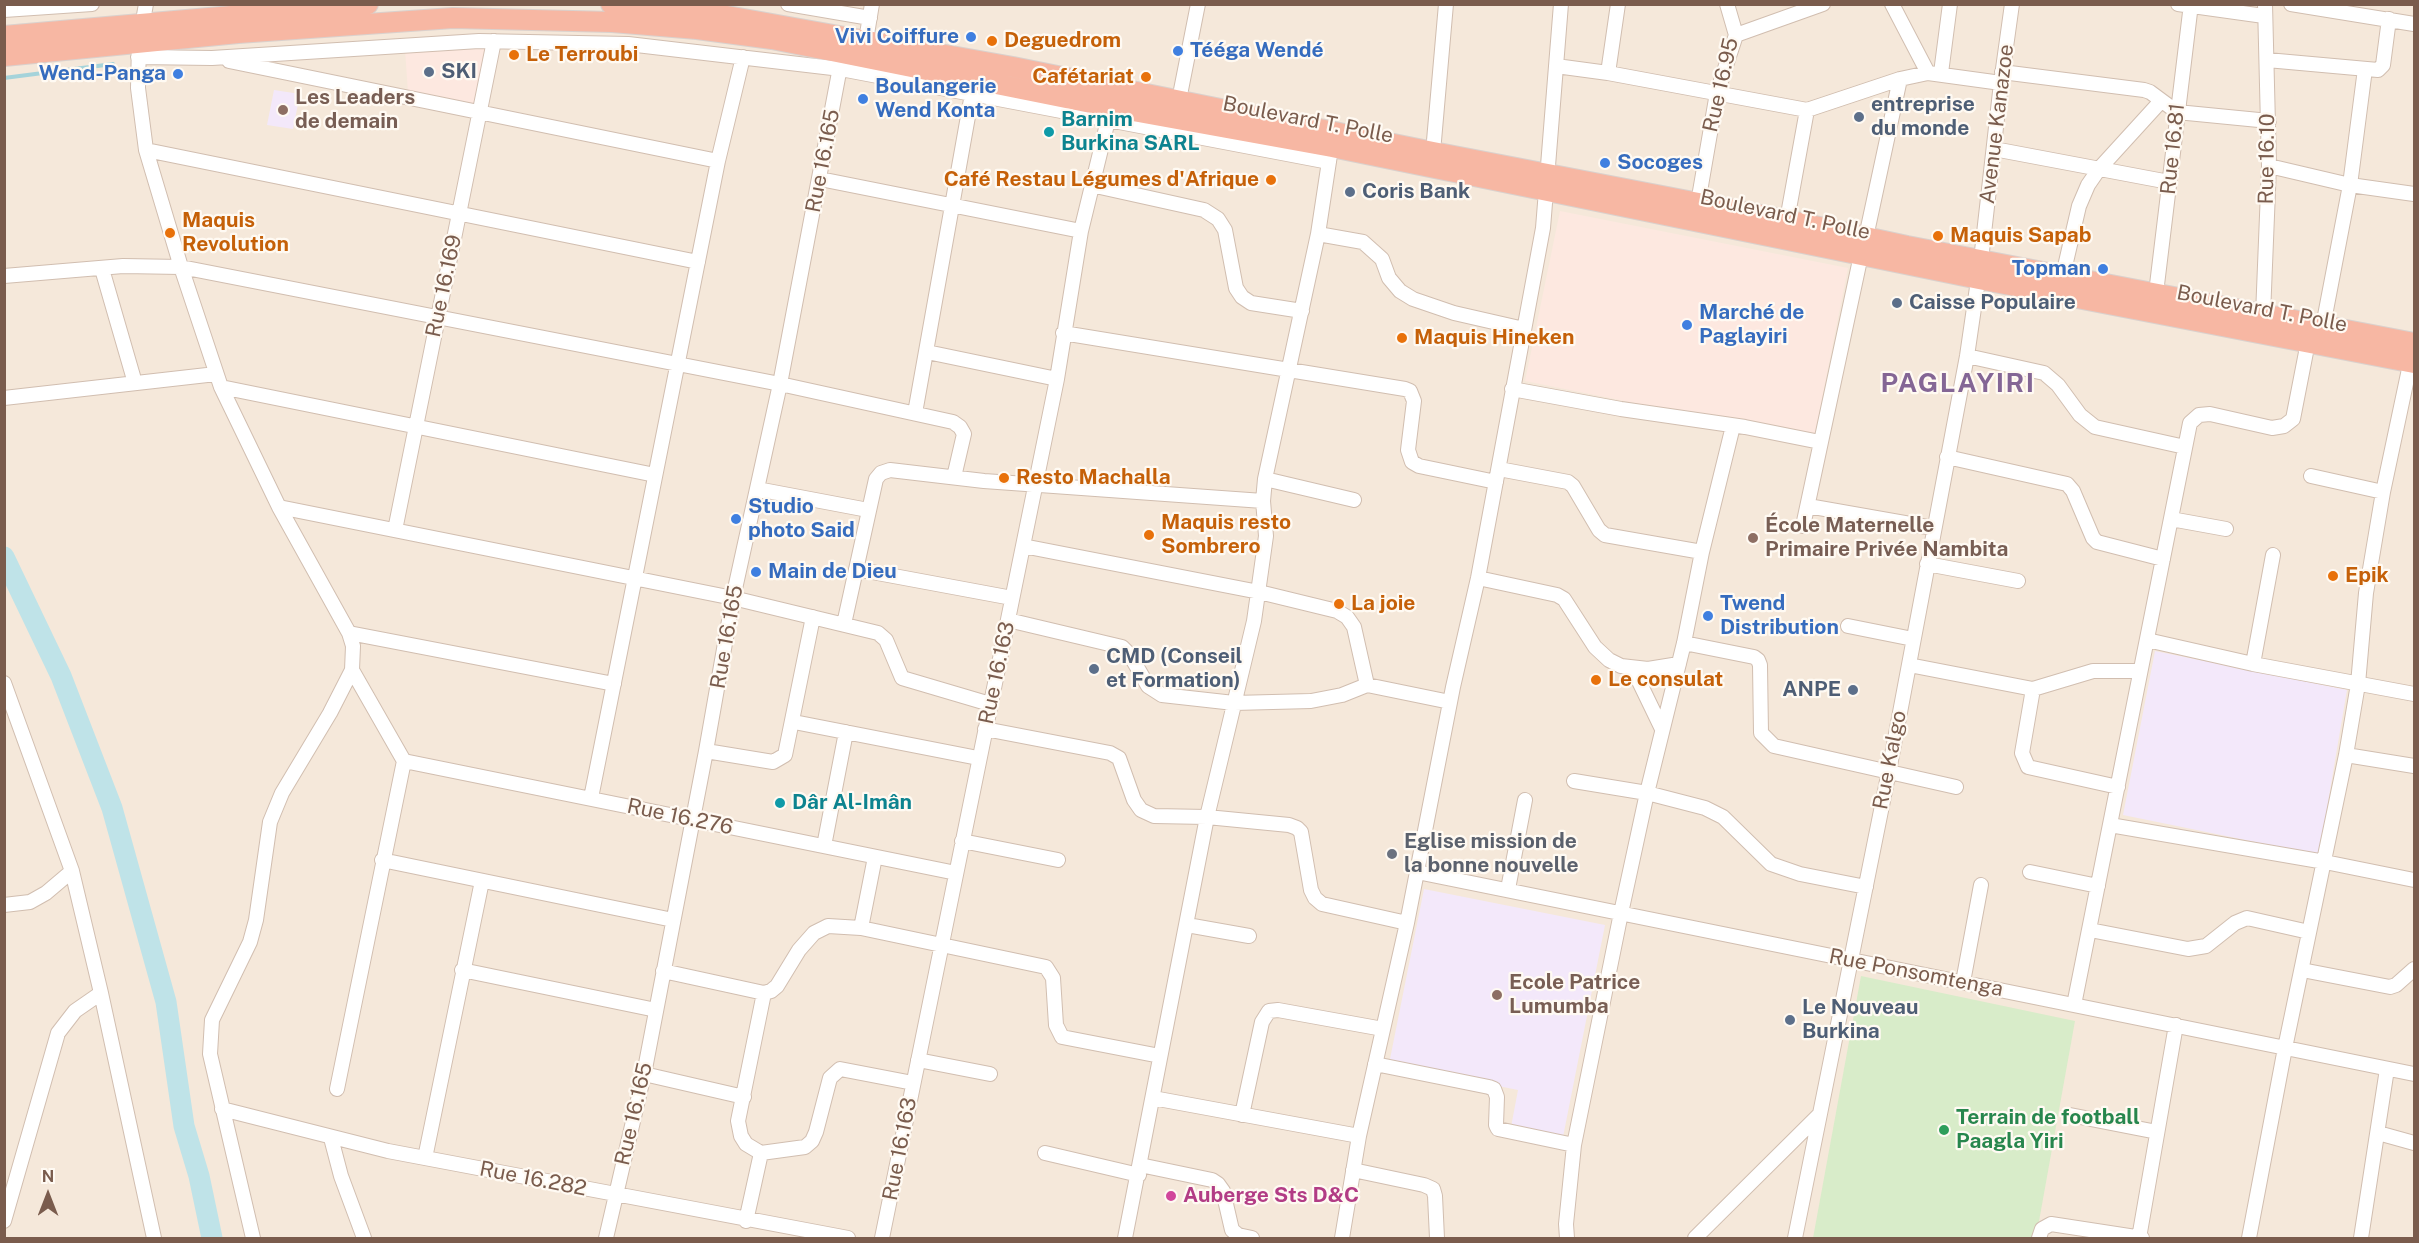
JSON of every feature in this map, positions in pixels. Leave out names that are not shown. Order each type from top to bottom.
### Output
[{"type":"highway","name":"Boulevard T. Polle","points":[[4,36],[140,42],[368,4]]},
{"type":"highway","name":"Boulevard T. Polle","points":[[611,4],[699,11],[843,53],[866,40],[1111,105],[1179,100],[1433,152],[1547,183],[1863,246],[1981,260],[2415,343]]},
{"type":"highway","name":"Boulevard T. Polle","points":[[4,56],[399,20],[508,18],[612,22],[697,29],[772,39],[1111,105],[1331,155],[1698,202],[1787,220],[1863,246],[1979,279],[2308,342],[2413,358]]},
{"type":"street","points":[[4,10],[92,4]]},
{"type":"street","points":[[146,4],[140,42],[138,88],[146,150],[181,267],[218,380],[279,507],[349,633],[353,652],[352,670],[282,793],[270,822],[256,920],[250,942],[212,1020],[210,1054],[253,1239]]},
{"type":"street","points":[[788,4],[871,11],[866,40]]},
{"type":"street","points":[[1179,100],[1198,4]]},
{"type":"street","points":[[1342,1239],[1359,1136],[1407,923],[1450,702],[1478,578],[1543,228],[1561,4]]},
{"type":"street","points":[[1608,73],[1618,4]]},
{"type":"street","name":"Rue 16.95","points":[[1698,202],[1717,93],[1736,35],[1726,4]]},
{"type":"street","points":[[1736,35],[1788,11],[1823,4]]},
{"type":"street","points":[[1892,4],[1935,73]]},
{"type":"street","points":[[1935,73],[1950,4]]},
{"type":"street","name":"Avenue Kanazoe","points":[[1979,279],[2012,4]]},
{"type":"street","points":[[2291,4],[2415,24]]},
{"type":"street","points":[[1433,152],[1442,5]]},
{"type":"street","points":[[2187,5],[2264,10]]},
{"type":"street","name":"Rue 16.81","points":[[2156,293],[2187,5]]},
{"type":"street","name":"Rue 16.10","points":[[2263,315],[2269,166],[2264,10]]},
{"type":"street","points":[[2267,60],[2365,69],[2382,68],[2389,20]]},
{"type":"street","points":[[212,58],[494,41],[628,44],[743,57],[843,53],[972,94],[1111,105]]},
{"type":"street","name":"Rue 16.169","points":[[395,530],[494,41]]},
{"type":"street","points":[[140,42],[718,161]]},
{"type":"street","name":"Rue 16.165","points":[[606,1239],[644,1074],[733,598],[780,384],[843,53]]},
{"type":"street","points":[[591,798],[718,161],[743,57]]},
{"type":"street","points":[[1556,66],[1608,73],[1806,111],[1900,79],[1935,73],[2144,90],[2177,112],[2269,122]]},
{"type":"street","points":[[2323,326],[2350,185],[2365,69]]},
{"type":"street","points":[[1803,526],[1900,79]]},
{"type":"street","points":[[915,413],[972,94]]},
{"type":"street","points":[[2063,275],[2079,206],[2088,185],[2099,169],[2161,101]]},
{"type":"street","name":"Rue 16.163","points":[[882,1239],[978,758],[1057,379],[1081,231],[1111,105]]},
{"type":"street","points":[[1787,220],[1806,111]]},
{"type":"street","points":[[1994,149],[2169,182]]},
{"type":"street","points":[[146,150],[698,262]]},
{"type":"street","points":[[1125,1239],[1207,817],[1259,592],[1266,536],[1263,501],[1265,479],[1318,234],[1331,155]]},
{"type":"street","points":[[2269,166],[2350,185],[2415,194]]},
{"type":"street","points":[[820,178],[1081,231]]},
{"type":"street","points":[[1091,185],[1204,210],[1218,219],[1225,230],[1236,288],[1242,297],[1251,303],[1302,311]]},
{"type":"street","points":[[1318,234],[1363,242],[1382,259],[1389,278],[1400,291],[1413,299],[1454,313],[1524,329]]},
{"type":"street","points":[[4,276],[123,266],[181,267],[780,384],[953,422],[964,434],[954,477]]},
{"type":"street","points":[[102,269],[135,383]]},
{"type":"street","name":"Rue Kalgo","points":[[1796,1239],[1909,665],[1967,356],[1979,279]]},
{"type":"street","points":[[1063,333],[1410,391],[1414,401],[1408,450],[1412,462],[1419,466],[1568,482],[1573,486],[1599,530],[1605,535],[1702,552]]},
{"type":"street","points":[[2074,1005],[2190,423],[2199,415],[2210,414],[2272,428],[2284,426],[2293,419],[2308,342]]},
{"type":"street","points":[[927,352],[1057,379]]},
{"type":"street","points":[[1967,356],[2044,373],[2058,385],[2080,415],[2095,427],[2185,447]]},
{"type":"street","points":[[2249,1239],[2285,1048],[2346,755],[2358,684],[2366,593],[2383,492],[2413,358]]},
{"type":"street","points":[[4,398],[135,383],[218,380],[415,426],[655,475]]},
{"type":"street","points":[[1512,389],[1820,442]]},
{"type":"street","points":[[1567,1239],[1566,1224],[1574,1145],[1621,913],[1647,793],[1684,643],[1702,552],[1733,426]]},
{"type":"street","points":[[1947,458],[2067,484],[2073,491],[2093,538],[2097,542],[2163,559]]},
{"type":"street","points":[[844,624],[876,479],[881,473],[890,470],[1036,485],[1263,501]]},
{"type":"street","points":[[2311,476],[2383,492]]},
{"type":"street","points":[[1265,479],[1354,500]]},
{"type":"street","points":[[758,489],[868,510]]},
{"type":"street","points":[[1808,506],[1933,528]]},
{"type":"street","points":[[279,507],[733,598],[844,624],[883,636],[902,678],[990,704]]},
{"type":"street","points":[[2171,519],[2226,529]]},
{"type":"street","points":[[1023,546],[1259,592],[1337,611],[1347,617],[1354,627],[1367,685]]},
{"type":"street","points":[[2253,663],[2273,555]]},
{"type":"street","points":[[1927,564],[2018,581]]},
{"type":"street","points":[[856,569],[1012,598]]},
{"type":"street","points":[[1478,578],[1557,595],[1564,599],[1595,647],[1609,660],[1621,666],[1648,669],[1679,664]]},
{"type":"street","points":[[706,751],[765,761],[780,760],[785,755],[794,722],[813,617]]},
{"type":"street","points":[[1008,620],[1122,647],[1130,655],[1148,686],[1162,695],[1234,703],[1318,700],[1367,685],[1450,702]]},
{"type":"street","points":[[1848,626],[1913,639]]},
{"type":"street","points":[[349,633],[614,684]]},
{"type":"street","points":[[2147,640],[2415,694]]},
{"type":"street","points":[[1684,643],[1754,657],[1758,660],[1761,733],[1774,746],[1956,787]]},
{"type":"street","points":[[1909,665],[2033,689],[2093,671],[2140,671]]},
{"type":"street","points":[[1633,669],[1662,729]]},
{"type":"street","points":[[337,1089],[404,761],[352,670]]},
{"type":"street","points":[[4,683],[72,871],[154,1239]]},
{"type":"street","points":[[2033,689],[2022,753],[2028,766],[2118,788]]},
{"type":"street","points":[[794,722],[978,758]]},
{"type":"street","points":[[985,729],[1110,753],[1119,758],[1134,800],[1141,810],[1154,816],[1207,817],[1280,824],[1297,828],[1303,838],[1311,890],[1315,898],[1322,904],[1407,923]]},
{"type":"street","points":[[824,846],[846,732]]},
{"type":"street","points":[[2346,755],[2415,766]]},
{"type":"street","name":"Rue 16.276","points":[[404,761],[956,873]]},
{"type":"street","points":[[1574,780],[1647,793],[1705,808],[1723,817],[1771,864],[1800,874],[1866,887]]},
{"type":"street","points":[[1508,889],[1525,800]]},
{"type":"street","points":[[2110,825],[2415,880]]},
{"type":"street","points":[[962,841],[1058,860]]},
{"type":"street","points":[[861,928],[875,857]]},
{"type":"street","points":[[382,860],[673,920]]},
{"type":"street","points":[[4,904],[30,902],[46,893],[72,871]]},
{"type":"street","name":"Rue Ponsomtenga","points":[[1417,872],[2415,1074]]},
{"type":"street","points":[[2030,872],[2098,886]]},
{"type":"street","points":[[424,1158],[482,881]]},
{"type":"street","points":[[1963,982],[1981,885]]},
{"type":"street","points":[[2090,930],[2188,949],[2206,946],[2235,923],[2247,918],[2309,932]]},
{"type":"street","points":[[1187,925],[1249,936]]},
{"type":"street","points":[[663,971],[764,993],[777,986],[798,950],[814,933],[828,926],[861,928],[1046,967],[1053,978],[1056,1025],[1062,1037],[1161,1056]]},
{"type":"street","points":[[2302,970],[2390,987],[2396,985],[2415,969]]},
{"type":"street","points":[[462,970],[656,1010]]},
{"type":"street","points":[[4,1221],[58,1033],[75,1011],[101,993]]},
{"type":"street","points":[[764,993],[738,1121],[741,1136],[746,1144],[761,1153],[805,1147],[812,1141],[830,1078],[840,1069],[913,1083]]},
{"type":"street","points":[[1242,1115],[1262,1022],[1269,1011],[1278,1010],[1383,1029]]},
{"type":"street","points":[[2039,1239],[2042,1229],[2051,1224],[2140,1238],[2176,1026]]},
{"type":"street","points":[[918,1060],[990,1074]]},
{"type":"street","points":[[1375,1064],[1490,1087],[1494,1089],[1497,1096],[1496,1125],[1498,1128],[1574,1145]]},
{"type":"street","points":[[2361,1239],[2387,1069]]},
{"type":"street","points":[[644,1074],[744,1097]]},
{"type":"street","points":[[1153,1098],[1359,1136]]},
{"type":"street","name":"Rue 16.282","points":[[222,1108],[331,1138],[424,1158],[848,1239]]},
{"type":"street","points":[[1695,1239],[1820,1114]]},
{"type":"street","points":[[2070,1115],[2157,1132]]},
{"type":"street","points":[[2378,1134],[2415,1143]]},
{"type":"street","points":[[331,1138],[341,1176],[364,1239]]},
{"type":"street","points":[[746,1221],[761,1153]]},
{"type":"street","points":[[1045,1153],[1212,1180],[1223,1191],[1232,1230],[1238,1235],[1252,1239]]},
{"type":"street","points":[[1353,1170],[1424,1185],[1433,1189],[1436,1196],[1437,1239]]},
{"type":"shaded area","points":[[5,5],[2414,5],[2414,1238],[5,1238]]},
{"type":"shaded area","points":[[488,47],[478,105],[408,93],[405,49]]},
{"type":"shaded area","name":"Les Leaders de demain","points":[[274,90],[300,94],[293,129],[267,125]]},
{"type":"shaded area","name":"Marché de Paglayiri","points":[[1560,211],[1848,268],[1814,439],[1525,381]]},
{"type":"shaded area","points":[[2155,651],[2347,690],[2319,855],[2123,815]]},
{"type":"shaded area","name":"Ecole Patrice Lumumba","points":[[1424,889],[1605,925],[1563,1137],[1511,1127],[1518,1090],[1389,1064]]},
{"type":"green space","name":"Terrain de football Paagla Yiri","points":[[1861,976],[2075,1021],[2036,1238],[1813,1238]]},
{"type":"waterway","points":[[4,78],[113,64]]},
{"type":"waterway","points":[[4,557],[61,676],[112,808],[166,1002],[184,1126],[199,1176],[212,1238]]},
{"type":"place","name":"Vivi Coiffure","points":[[971,37]]},
{"type":"place","name":"Deguedrom","points":[[992,41]]},
{"type":"place","name":"Tééga Wendé","points":[[1178,51]]},
{"type":"place","name":"Le Terroubi","points":[[514,55]]},
{"type":"place","name":"SKI","points":[[429,72]]},
{"type":"place","name":"Wend-Panga","points":[[178,74]]},
{"type":"place","name":"Cafétariat","points":[[1146,77]]},
{"type":"place","name":"Boulangerie Wend Konta","points":[[863,99]]},
{"type":"place","name":"Les Leaders de demain","points":[[283,110]]},
{"type":"place","name":"entreprise du monde","points":[[1859,117]]},
{"type":"place","name":"Barnim Burkina SARL","points":[[1049,132]]},
{"type":"place","name":"Socoges","points":[[1605,163]]},
{"type":"place","name":"Café Restau Légumes d'Afrique","points":[[1271,180]]},
{"type":"place","name":"Coris Bank","points":[[1350,192]]},
{"type":"place","name":"Maquis Revolution","points":[[170,233]]},
{"type":"place","name":"Maquis Sapab","points":[[1938,236]]},
{"type":"place","name":"Topman","points":[[2103,269]]},
{"type":"place","name":"Caisse Populaire","points":[[1897,303]]},
{"type":"place","name":"Marché de Paglayiri","points":[[1687,325]]},
{"type":"place","name":"Maquis Hineken","points":[[1402,338]]},
{"type":"place","name":"Resto Machalla","points":[[1004,478]]},
{"type":"place","name":"Studio photo Said","points":[[736,519]]},
{"type":"place","name":"Maquis resto Sombrero","points":[[1149,535]]},
{"type":"place","name":"École Maternelle Primaire Privée Nambita","points":[[1753,538]]},
{"type":"place","name":"Main de Dieu","points":[[756,572]]},
{"type":"place","name":"Epik","points":[[2333,576]]},
{"type":"place","name":"La joie","points":[[1339,604]]},
{"type":"place","name":"Twend Distribution","points":[[1708,616]]},
{"type":"place","name":"CMD (Conseil et Formation)","points":[[1094,669]]},
{"type":"place","name":"Le consulat","points":[[1596,680]]},
{"type":"place","name":"ANPE","points":[[1853,690]]},
{"type":"place","name":"Dâr Al-Imân","points":[[780,803]]},
{"type":"place","name":"Eglise mission de la bonne nouvelle","points":[[1392,854]]},
{"type":"place","name":"Ecole Patrice Lumumba","points":[[1497,995]]},
{"type":"place","name":"Le Nouveau Burkina","points":[[1790,1020]]},
{"type":"place","name":"Terrain de football Paagla Yiri","points":[[1944,1130]]},
{"type":"place","name":"Auberge Sts D&C","points":[[1171,1196]]},
{"type":"district","name":"PAGLAYIRI","points":[[1958,384]]}]
